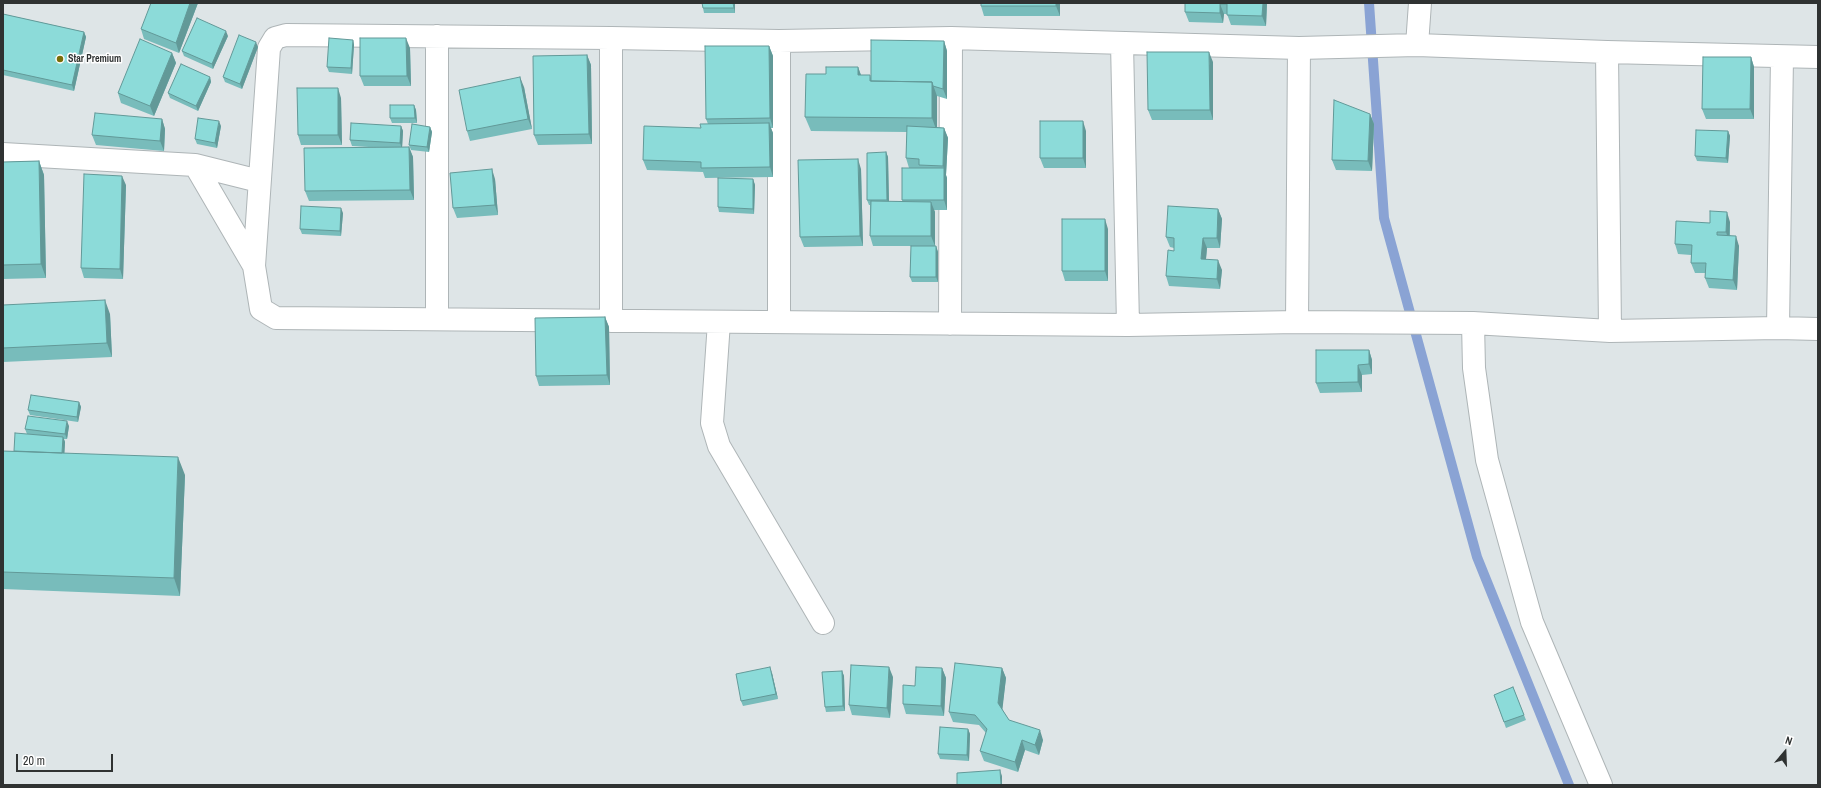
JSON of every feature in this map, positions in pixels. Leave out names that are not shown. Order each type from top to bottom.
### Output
[{"type":"street","points":[[1417,45],[1420,3]]},
{"type":"street","points":[[1818,57],[1607,52],[1417,45],[1299,48],[951,38],[779,41],[286,35],[275,38],[269,48],[254,266],[261,308],[276,318],[1128,325],[1297,322],[1473,323],[1610,331],[1778,328],[1818,329]]},
{"type":"street","points":[[437,36],[437,319]]},
{"type":"street","points":[[611,321],[612,38]]},
{"type":"street","points":[[950,324],[951,38]]},
{"type":"street","points":[[779,41],[779,322]]},
{"type":"street","points":[[1122,43],[1128,325]]},
{"type":"street","points":[[1297,322],[1299,48]]},
{"type":"street","points":[[1607,52],[1610,331]]},
{"type":"street","points":[[1778,328],[1782,57]]},
{"type":"street","points":[[3,154],[195,165],[259,181]]},
{"type":"street","points":[[195,165],[254,266]]},
{"type":"street","points":[[719,322],[712,423],[719,446],[823,623]]},
{"type":"street","points":[[1473,323],[1474,368],[1489,468],[1532,622],[1601,785]]},
{"type":"building","points":[[151,3],[190,3],[176,43],[141,29]]},
{"type":"building","points":[[702,3],[733,3],[734,8],[703,8]]},
{"type":"building","points":[[981,3],[1056,3],[1056,6],[981,6]]},
{"type":"building","points":[[1185,3],[1263,3],[1262,16],[1227,15],[1227,4],[1220,4],[1220,13],[1185,12]]},
{"type":"building","points":[[3,14],[84,32],[72,85],[3,70]]},
{"type":"building","points":[[197,18],[226,31],[212,64],[182,51]]},
{"type":"building","points":[[239,35],[256,42],[240,84],[223,77]]},
{"type":"building","points":[[329,38],[353,40],[351,68],[327,67]]},
{"type":"building","points":[[360,38],[406,38],[407,76],[360,76]]},
{"type":"building","points":[[140,39],[172,53],[150,106],[118,93]]},
{"type":"building","points":[[871,40],[944,41],[943,89],[933,86],[932,82],[871,81]]},
{"type":"building","points":[[705,46],[769,46],[770,118],[706,119]]},
{"type":"building","points":[[1147,52],[1209,52],[1210,110],[1148,110]]},
{"type":"building","points":[[587,55],[589,134],[534,135],[533,56]]},
{"type":"building","points":[[1703,57],[1751,57],[1750,109],[1702,109]]},
{"type":"building","points":[[181,64],[210,77],[196,106],[168,93]]},
{"type":"building","points":[[826,67],[858,67],[858,75],[870,75],[870,81],[932,82],[932,118],[805,117],[806,74],[826,74]]},
{"type":"building","points":[[520,77],[528,119],[467,131],[459,90]]},
{"type":"building","points":[[297,88],[338,88],[338,135],[298,135]]},
{"type":"building","points":[[1334,100],[1370,114],[1368,161],[1332,160]]},
{"type":"building","points":[[390,105],[414,105],[415,118],[390,118]]},
{"type":"building","points":[[95,113],[162,119],[160,141],[92,135]]},
{"type":"building","points":[[198,118],[219,121],[215,143],[195,139]]},
{"type":"building","points":[[1040,121],[1083,121],[1083,158],[1040,158]]},
{"type":"building","points":[[351,123],[401,126],[400,143],[350,140]]},
{"type":"building","points":[[769,123],[770,167],[701,168],[701,162],[643,160],[644,126],[701,128],[700,124]]},
{"type":"building","points":[[412,124],[430,127],[427,147],[409,145]]},
{"type":"building","points":[[907,126],[944,128],[943,166],[919,165],[919,159],[906,158]]},
{"type":"building","points":[[1696,130],[1728,131],[1726,158],[1695,156]]},
{"type":"building","points":[[409,147],[410,190],[305,191],[304,148]]},
{"type":"building","points":[[886,152],[887,200],[867,200],[867,153]]},
{"type":"building","points":[[858,159],[860,236],[800,237],[798,160]]},
{"type":"building","points":[[39,161],[41,264],[3,265],[3,162]]},
{"type":"building","points":[[902,168],[944,168],[944,200],[902,200]]},
{"type":"building","points":[[492,169],[495,205],[453,208],[450,173]]},
{"type":"building","points":[[84,174],[122,176],[120,269],[81,268]]},
{"type":"building","points":[[718,178],[753,179],[753,209],[718,207]]},
{"type":"building","points":[[871,201],[931,202],[931,236],[870,236]]},
{"type":"building","points":[[301,206],[341,208],[340,231],[300,229]]},
{"type":"building","points":[[1168,206],[1218,209],[1217,238],[1203,238],[1201,259],[1218,260],[1217,279],[1166,276],[1168,250],[1174,251],[1174,238],[1166,237]]},
{"type":"building","points":[[1710,211],[1727,212],[1726,232],[1717,232],[1717,235],[1736,236],[1733,280],[1705,278],[1706,263],[1691,263],[1692,245],[1675,244],[1676,221],[1710,223]]},
{"type":"building","points":[[1062,219],[1105,219],[1105,271],[1062,271]]},
{"type":"building","points":[[911,246],[936,246],[936,277],[910,277]]},
{"type":"building","points":[[105,300],[107,343],[3,348],[3,305]]},
{"type":"building","points":[[605,317],[607,375],[536,376],[535,318]]},
{"type":"building","points":[[1316,350],[1369,350],[1369,364],[1358,365],[1358,382],[1316,383]]},
{"type":"building","points":[[31,395],[79,402],[77,417],[28,410]]},
{"type":"building","points":[[28,416],[67,421],[65,434],[25,429]]},
{"type":"building","points":[[15,433],[63,437],[62,453],[14,451]]},
{"type":"building","points":[[3,451],[178,457],[174,578],[3,572]]},
{"type":"building","points":[[955,663],[1002,668],[998,703],[1009,720],[1040,730],[1035,745],[1022,740],[1015,762],[980,751],[987,729],[975,715],[949,712]]},
{"type":"building","points":[[851,665],[889,667],[887,708],[849,705]]},
{"type":"building","points":[[770,667],[776,694],[741,701],[736,674]]},
{"type":"building","points":[[916,667],[942,668],[941,706],[903,704],[903,685],[915,686]]},
{"type":"building","points":[[842,671],[843,706],[825,707],[822,672]]},
{"type":"building","points":[[1513,687],[1524,715],[1504,722],[1494,695]]},
{"type":"building","points":[[940,727],[968,729],[967,755],[938,754]]},
{"type":"building","points":[[1000,770],[1001,785],[957,785],[957,773]]},
{"type":"waterway","points":[[1369,3],[1384,218],[1477,557],[1569,785]]},
{"type":"place","name":"Star Premium","points":[[60,59]]}]
